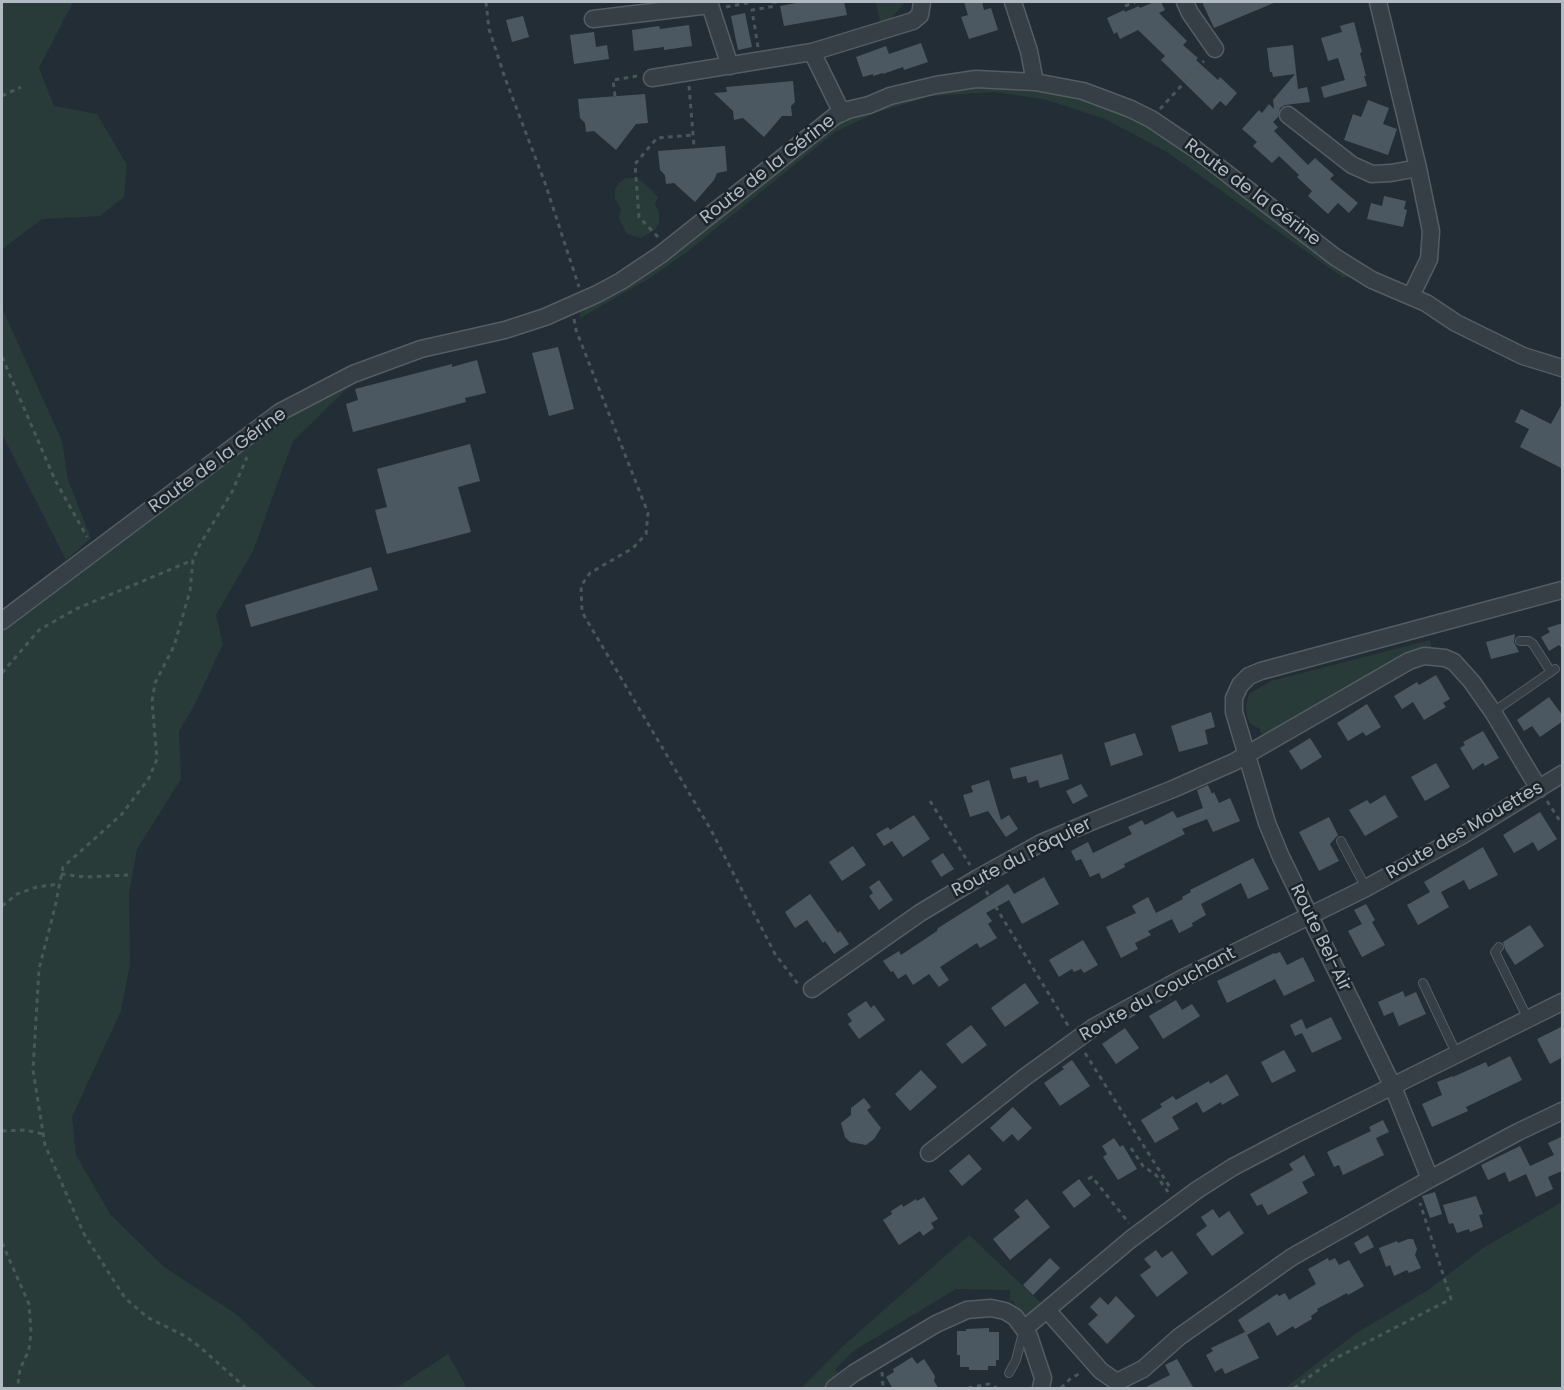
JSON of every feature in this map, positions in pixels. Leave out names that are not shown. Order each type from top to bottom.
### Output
[{"type":"street","points":[[652,78],[812,52],[913,21],[920,15],[922,2]]},
{"type":"street","points":[[1013,2],[1029,51],[1035,82]]},
{"type":"street","points":[[1185,2],[1215,50]]},
{"type":"street","points":[[1378,2],[1431,231],[1429,259],[1411,296]]},
{"type":"street","points":[[593,19],[710,5],[730,66]]},
{"type":"street","points":[[812,52],[842,113]]},
{"type":"street","name":"Route de la Gérine","points":[[2,621],[280,412],[353,374],[422,349],[505,330],[578,303],[639,270],[842,113],[913,89],[936,84],[986,79],[1035,82],[1083,91],[1131,109],[1151,119],[1194,148],[1335,257],[1372,280],[1426,303],[1456,324],[1523,356],[1563,368]]},
{"type":"street","points":[[1288,115],[1352,165],[1372,174],[1418,168]]},
{"type":"street","name":"Route Bel-Air","points":[[1423,1183],[1393,1087],[1309,916],[1267,823],[1234,712],[1234,698],[1240,685],[1249,676],[1261,671],[1563,590]]},
{"type":"street","name":"Route du Pâquier","points":[[812,989],[920,913],[1041,843],[1173,789],[1247,754],[1401,665],[1424,656],[1445,658],[1454,662],[1472,682],[1493,712],[1539,789]]},
{"type":"street","name":"Route des Mouettes","points":[[1309,916],[1463,835],[1563,774]]},
{"type":"street","name":"Route du Couchant","points":[[929,1153],[1025,1077],[1094,1027],[1181,979],[1309,916]]},
{"type":"street","points":[[1024,1329],[1175,1200],[1243,1162],[1563,1002]]},
{"type":"street","points":[[1047,1310],[1101,1371],[1117,1382],[1143,1369],[1179,1337],[1292,1257],[1423,1183],[1518,1132],[1563,1111]]},
{"type":"street","points":[[834,1389],[882,1355],[936,1324],[967,1310],[991,1308],[1005,1311],[1015,1317],[1029,1336],[1043,1378],[1041,1389]]},
{"type":"lane","points":[[1493,712],[1553,671],[1533,644],[1529,641],[1520,641]]},
{"type":"lane","name":"Route des Mouettes","points":[[1341,841],[1366,888]]},
{"type":"lane","points":[[1499,947],[1495,952],[1529,1020]]},
{"type":"lane","points":[[1423,983],[1457,1055]]},
{"type":"lane","points":[[1008,1373],[1016,1360],[1024,1329]]},
{"type":"path","points":[[486,2],[489,29],[545,183],[577,283],[576,330],[648,513],[646,534],[633,548],[590,573],[580,586],[582,612],[711,830],[775,954],[801,987],[812,989]]},
{"type":"path","points":[[712,9],[752,2]]},
{"type":"path","points":[[760,61],[752,10],[775,6],[774,2],[781,2]]},
{"type":"path","points":[[1125,6],[1135,2]]},
{"type":"path","points":[[1151,119],[1215,50]]},
{"type":"path","points":[[688,73],[694,146]]},
{"type":"path","points":[[615,96],[613,80],[652,74],[652,78]]},
{"type":"path","points":[[2,96],[21,87]]},
{"type":"path","points":[[680,240],[669,230],[658,237],[639,217],[635,164],[657,138],[693,135]]},
{"type":"path","points":[[2,357],[55,480],[95,552]]},
{"type":"path","points":[[246,439],[249,448],[248,455],[232,492],[193,560],[190,591],[174,645],[155,683],[152,700],[157,759],[153,769],[149,778],[122,814],[63,867],[39,969],[33,1070],[45,1145],[84,1234],[125,1298],[147,1317],[200,1347],[246,1389]]},
{"type":"path","points":[[2,673],[39,630],[76,609],[193,560]]},
{"type":"path","points":[[1539,789],[1563,824]]},
{"type":"path","points":[[930,801],[1175,1200]]},
{"type":"path","points":[[61,874],[85,877],[128,875]]},
{"type":"path","points":[[2,906],[17,894],[37,887],[59,884]]},
{"type":"path","points":[[2,1131],[43,1134]]},
{"type":"path","points":[[1131,1148],[1143,1166],[1156,1175],[1175,1200]]},
{"type":"path","points":[[1088,1179],[1092,1177],[1132,1227]]},
{"type":"path","points":[[1294,1389],[1334,1359],[1451,1299],[1423,1183]]},
{"type":"path","points":[[2,1244],[29,1304],[31,1332],[29,1350],[20,1369],[19,1389]]},
{"type":"path","points":[[1061,1389],[1074,1375],[1101,1371]]},
{"type":"path","points":[[968,1389],[989,1384],[997,1389]]},
{"type":"green space","points":[[2,2],[73,2],[39,68],[54,106],[97,114],[127,165],[124,197],[100,216],[42,219],[2,249]]},
{"type":"green space","points":[[876,2],[905,2],[890,20],[880,22]]},
{"type":"green space","points":[[993,85],[1068,95],[1108,107],[1145,124],[1350,277],[1342,277],[1167,152],[1105,119],[1043,99],[994,92],[931,96],[875,113],[835,132],[687,252],[650,278],[580,318],[580,310],[646,274],[684,247],[841,119],[931,92]]},
{"type":"green space","points":[[626,178],[635,178],[643,182],[658,197],[655,204],[659,212],[659,223],[655,230],[641,238],[627,234],[619,218],[621,209],[615,199],[615,190]]},
{"type":"green space","points":[[2,308],[62,441],[68,480],[91,538],[66,560],[2,434]]},
{"type":"green space","points":[[361,375],[293,441],[253,551],[216,615],[223,644],[194,706],[179,731],[181,779],[137,849],[129,893],[130,964],[121,1011],[72,1117],[76,1155],[110,1214],[164,1267],[236,1314],[316,1388],[2,1388],[2,630],[283,417]]},
{"type":"green space","points":[[1430,640],[1432,649],[1412,651],[1267,734],[1260,733],[1260,729],[1251,724],[1247,716],[1246,705],[1249,694],[1271,681]]},
{"type":"green space","points":[[1562,1202],[1562,1388],[1285,1388],[1355,1334],[1428,1290],[1483,1248]]},
{"type":"green space","points":[[969,1235],[1042,1304],[1027,1316],[1015,1308],[1014,1301],[1010,1301],[1010,1290],[956,1289],[855,1350],[835,1369],[841,1376],[828,1388],[801,1388],[843,1346]]},
{"type":"green space","points":[[448,1354],[467,1388],[396,1388]]},
{"type":"building","points":[[802,2],[844,2],[847,15],[784,26],[780,6]]},
{"type":"building","points":[[964,2],[982,2],[984,10],[991,8],[998,30],[969,39],[961,17],[968,15]]},
{"type":"building","points":[[1154,2],[1161,2],[1165,10],[1159,13],[1187,41],[1183,45],[1198,58],[1196,60],[1218,80],[1220,77],[1237,93],[1226,106],[1220,101],[1212,110],[1161,60],[1165,56],[1138,30],[1120,39],[1117,32],[1114,34],[1107,18],[1124,10],[1125,12],[1139,6],[1140,8]]},
{"type":"building","points":[[1202,2],[1276,2],[1214,28]]},
{"type":"building","points":[[745,13],[752,47],[738,50],[731,16]]},
{"type":"building","points":[[523,16],[529,37],[512,42],[506,20]]},
{"type":"building","points":[[1354,22],[1362,52],[1360,53],[1367,86],[1324,98],[1321,87],[1345,80],[1338,58],[1328,61],[1321,38],[1342,32],[1340,26]]},
{"type":"building","points":[[689,25],[692,46],[634,51],[632,30]]},
{"type":"building","points":[[594,32],[596,47],[607,45],[609,59],[574,64],[570,35]]},
{"type":"building","points":[[921,43],[928,62],[904,70],[903,67],[883,74],[863,77],[856,57],[886,46],[889,54]]},
{"type":"building","points":[[1293,45],[1298,89],[1307,87],[1310,102],[1285,105],[1280,108],[1278,117],[1273,122],[1278,127],[1274,131],[1308,165],[1315,158],[1334,175],[1330,179],[1358,203],[1349,213],[1338,203],[1328,214],[1308,196],[1312,191],[1297,177],[1299,175],[1279,156],[1272,163],[1253,146],[1257,142],[1242,129],[1259,110],[1262,113],[1269,104],[1274,109],[1273,100],[1295,74],[1273,77],[1270,72],[1267,48]]},
{"type":"building","points":[[793,81],[795,102],[791,106],[792,116],[782,116],[764,137],[743,118],[734,120],[733,111],[714,93],[727,92],[726,87]]},
{"type":"building","points":[[645,94],[648,123],[636,124],[616,150],[594,131],[586,132],[585,123],[580,118],[578,99]]},
{"type":"building","points":[[1368,100],[1389,108],[1383,124],[1397,129],[1388,155],[1344,140],[1353,114],[1361,117]]},
{"type":"building","points":[[725,146],[727,171],[717,173],[714,180],[695,202],[674,183],[666,184],[665,175],[660,170],[658,151]]},
{"type":"building","points":[[1384,196],[1406,201],[1404,209],[1407,210],[1403,227],[1367,219],[1371,203],[1382,206]]},
{"type":"building","points":[[558,347],[574,409],[549,416],[532,353]]},
{"type":"building","points":[[477,360],[486,393],[465,398],[466,402],[353,432],[346,404],[358,400],[355,389],[452,364],[452,367]]},
{"type":"building","points":[[1563,402],[1563,469],[1520,447],[1529,429],[1515,422],[1521,409],[1551,424]]},
{"type":"building","points":[[470,444],[480,481],[458,487],[471,532],[387,554],[375,510],[387,507],[377,469]]},
{"type":"building","points":[[371,567],[378,590],[251,627],[245,605]]},
{"type":"building","points":[[1563,623],[1563,650],[1559,645],[1549,651],[1541,637],[1550,632],[1547,628]]},
{"type":"building","points":[[1515,634],[1514,642],[1519,652],[1491,659],[1486,642]]},
{"type":"building","points":[[1436,675],[1450,699],[1443,703],[1446,707],[1424,720],[1413,702],[1402,709],[1394,696],[1417,682],[1419,685]]},
{"type":"building","points":[[1549,697],[1563,716],[1563,721],[1540,737],[1532,726],[1524,731],[1517,720]]},
{"type":"building","points":[[1367,704],[1381,727],[1366,736],[1363,732],[1348,741],[1337,723]]},
{"type":"building","points":[[1211,712],[1215,727],[1205,730],[1208,744],[1179,752],[1171,726]]},
{"type":"building","points":[[1483,731],[1499,758],[1485,766],[1483,763],[1473,770],[1460,748],[1465,745],[1463,742]]},
{"type":"building","points":[[1135,733],[1143,755],[1111,766],[1104,743]]},
{"type":"building","points":[[1310,738],[1322,757],[1301,770],[1289,751]]},
{"type":"building","points":[[1062,754],[1069,779],[1040,788],[1038,780],[1028,783],[1026,776],[1013,779],[1010,768]]},
{"type":"building","points":[[1436,763],[1450,787],[1425,801],[1411,777]]},
{"type":"building","points":[[989,780],[1001,820],[1009,815],[1018,829],[1006,837],[988,811],[970,817],[963,795],[973,792],[971,786]]},
{"type":"building","points":[[1081,784],[1088,796],[1073,804],[1066,791]]},
{"type":"building","points":[[1208,785],[1219,803],[1230,798],[1240,821],[1213,832],[1207,819],[1182,829],[1185,834],[1124,864],[1125,867],[1102,879],[1099,873],[1090,877],[1081,859],[1076,861],[1071,851],[1088,842],[1093,853],[1132,834],[1128,827],[1142,820],[1145,825],[1173,811],[1177,818],[1203,808],[1197,790]]},
{"type":"building","points":[[1385,795],[1398,817],[1365,836],[1349,810],[1367,800],[1370,804]]},
{"type":"building","points":[[1540,812],[1557,839],[1538,851],[1533,842],[1514,853],[1503,835]]},
{"type":"building","points":[[914,815],[930,839],[903,857],[892,841],[884,846],[876,834],[888,827],[890,830]]},
{"type":"building","points":[[1329,817],[1338,835],[1330,844],[1339,861],[1319,871],[1299,832]]},
{"type":"building","points":[[853,846],[866,865],[842,881],[829,862]]},
{"type":"building","points":[[1483,847],[1498,875],[1469,890],[1464,880],[1441,892],[1449,907],[1418,925],[1407,905],[1430,892],[1424,882]]},
{"type":"building","points":[[943,853],[954,869],[941,877],[931,861]]},
{"type":"building","points":[[1253,858],[1269,889],[1248,899],[1241,883],[1201,904],[1206,915],[1192,923],[1193,926],[1179,933],[1172,919],[1148,931],[1151,935],[1135,943],[1138,949],[1121,958],[1106,927],[1136,913],[1132,906],[1148,897],[1156,913],[1183,899],[1182,897],[1191,892],[1190,890]]},
{"type":"building","points":[[1044,877],[1059,904],[1022,924],[1009,900],[986,913],[992,921],[988,924],[997,938],[980,948],[977,943],[940,967],[949,980],[939,987],[929,974],[913,985],[906,974],[898,979],[883,961],[899,951],[901,955],[937,931],[938,928],[1008,884],[1014,894]]},
{"type":"building","points":[[879,880],[893,900],[879,910],[869,896],[873,893],[869,887]]},
{"type":"building","points":[[810,894],[838,933],[840,931],[849,944],[834,954],[807,920],[795,928],[785,912]]},
{"type":"building","points":[[1366,904],[1375,920],[1372,922],[1385,945],[1362,957],[1348,931],[1362,924],[1354,910]]},
{"type":"building","points":[[1530,925],[1544,946],[1515,965],[1503,942]]},
{"type":"building","points":[[1083,940],[1098,965],[1084,973],[1081,969],[1074,972],[1072,969],[1059,977],[1049,960]]},
{"type":"building","points":[[1280,952],[1287,965],[1303,957],[1315,981],[1284,996],[1275,979],[1227,1003],[1217,981]]},
{"type":"building","points":[[1025,983],[1039,1003],[1005,1027],[991,1008]]},
{"type":"building","points":[[1403,991],[1405,997],[1416,992],[1426,1014],[1399,1026],[1393,1012],[1384,1016],[1378,1002]]},
{"type":"building","points":[[1176,1000],[1182,1010],[1192,1004],[1200,1016],[1163,1039],[1149,1016]]},
{"type":"building","points":[[866,1001],[871,1008],[874,1005],[885,1020],[859,1039],[848,1024],[852,1021],[847,1014]]},
{"type":"building","points":[[1331,1017],[1342,1039],[1312,1053],[1302,1033],[1295,1036],[1290,1025],[1302,1019],[1306,1029]]},
{"type":"building","points":[[971,1025],[987,1045],[962,1064],[946,1044]]},
{"type":"building","points":[[1563,1026],[1563,1057],[1550,1064],[1537,1039]]},
{"type":"building","points":[[1125,1028],[1139,1048],[1116,1064],[1102,1044]]},
{"type":"building","points":[[1284,1050],[1296,1071],[1272,1083],[1261,1062]]},
{"type":"building","points":[[1510,1056],[1522,1080],[1466,1107],[1468,1111],[1432,1127],[1422,1104],[1442,1095],[1437,1082],[1486,1062],[1488,1067]]},
{"type":"building","points":[[1072,1060],[1090,1086],[1060,1106],[1044,1083],[1064,1069],[1062,1067]]},
{"type":"building","points":[[921,1070],[937,1087],[910,1111],[895,1094]]},
{"type":"building","points":[[1227,1074],[1239,1095],[1203,1113],[1197,1102],[1172,1117],[1179,1129],[1155,1143],[1141,1120],[1162,1107],[1160,1104],[1173,1096],[1176,1100],[1209,1081],[1210,1084]]},
{"type":"building","points":[[864,1098],[871,1107],[867,1110],[881,1128],[874,1139],[866,1145],[850,1142],[845,1137],[841,1123],[851,1115],[851,1108]]},
{"type":"building","points":[[1013,1107],[1032,1128],[1018,1141],[1012,1134],[1003,1142],[990,1128]]},
{"type":"building","points":[[1383,1120],[1389,1132],[1376,1138],[1384,1155],[1343,1175],[1339,1165],[1334,1167],[1327,1152],[1371,1131],[1369,1127]]},
{"type":"building","points":[[1563,1136],[1563,1173],[1562,1171],[1548,1177],[1553,1189],[1536,1197],[1526,1174],[1509,1182],[1505,1172],[1488,1180],[1481,1165],[1520,1146],[1530,1166],[1554,1155],[1548,1143]]},
{"type":"building","points":[[1114,1138],[1120,1147],[1123,1145],[1137,1169],[1118,1180],[1103,1157],[1107,1154],[1102,1146]]},
{"type":"building","points":[[969,1154],[982,1169],[962,1186],[949,1171]]},
{"type":"building","points":[[1304,1155],[1315,1175],[1302,1182],[1308,1193],[1268,1215],[1262,1204],[1257,1206],[1250,1194],[1293,1170],[1289,1164]]},
{"type":"building","points":[[1079,1179],[1091,1195],[1074,1208],[1062,1192]]},
{"type":"building","points":[[1435,1192],[1442,1214],[1430,1218],[1422,1196]]},
{"type":"building","points":[[1476,1196],[1483,1214],[1479,1215],[1483,1227],[1470,1232],[1469,1229],[1457,1233],[1453,1223],[1449,1224],[1443,1205]]},
{"type":"building","points":[[924,1197],[938,1219],[931,1223],[934,1228],[923,1236],[920,1231],[899,1245],[883,1220],[902,1204],[903,1207]]},
{"type":"building","points":[[1027,1199],[1050,1227],[1010,1260],[993,1239],[1020,1217],[1014,1210]]},
{"type":"building","points":[[1213,1209],[1219,1218],[1229,1211],[1244,1233],[1212,1256],[1196,1234],[1207,1226],[1201,1217]]},
{"type":"building","points":[[1368,1235],[1374,1247],[1360,1254],[1354,1243]]},
{"type":"building","points":[[1413,1239],[1417,1249],[1415,1255],[1421,1268],[1409,1273],[1407,1270],[1394,1276],[1390,1265],[1386,1267],[1379,1248]]},
{"type":"building","points":[[1156,1250],[1162,1258],[1172,1251],[1188,1273],[1157,1297],[1140,1275],[1151,1267],[1144,1259]]},
{"type":"building","points":[[1050,1258],[1060,1268],[1033,1295],[1023,1285]]},
{"type":"building","points":[[1328,1258],[1329,1261],[1335,1258],[1339,1265],[1349,1260],[1364,1286],[1317,1309],[1318,1311],[1311,1316],[1312,1319],[1295,1329],[1293,1326],[1277,1336],[1269,1322],[1247,1335],[1259,1358],[1225,1374],[1222,1368],[1215,1372],[1206,1355],[1213,1351],[1211,1348],[1245,1332],[1238,1320],[1277,1294],[1279,1296],[1285,1293],[1289,1300],[1316,1284],[1308,1269]]},
{"type":"building","points":[[1116,1296],[1135,1316],[1107,1344],[1088,1324],[1098,1315],[1090,1307],[1100,1297],[1108,1305]]},
{"type":"building","points":[[989,1328],[989,1332],[999,1332],[999,1360],[996,1360],[996,1366],[988,1366],[988,1370],[969,1370],[969,1367],[960,1367],[960,1355],[957,1355],[957,1331]]},
{"type":"building","points":[[912,1357],[917,1364],[924,1359],[935,1376],[934,1381],[939,1389],[893,1389],[886,1377],[894,1372],[893,1369]]},
{"type":"building","points":[[1177,1359],[1194,1389],[1142,1389],[1170,1375],[1165,1365]]}]
